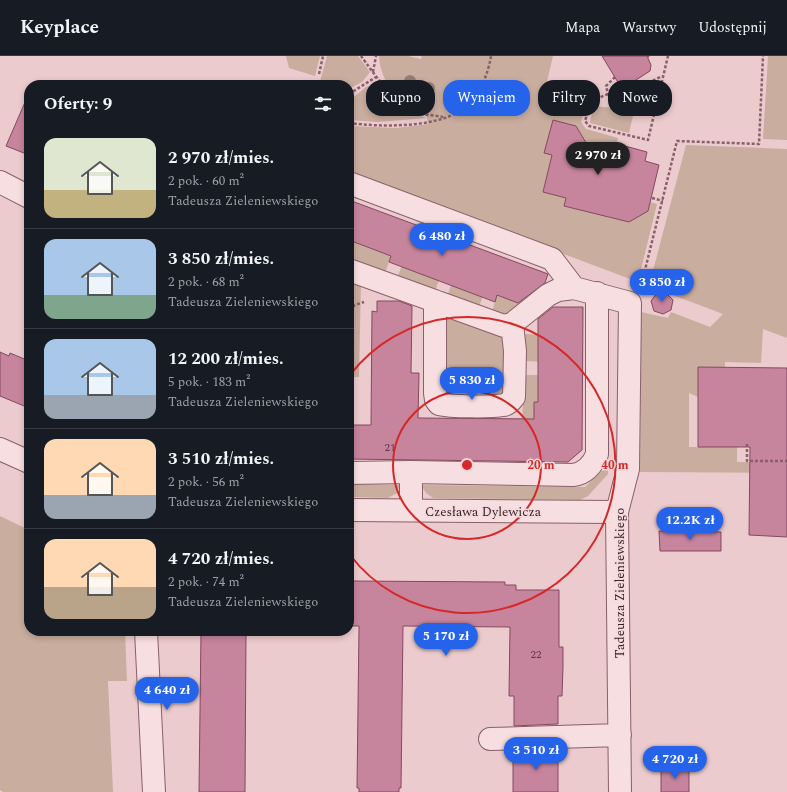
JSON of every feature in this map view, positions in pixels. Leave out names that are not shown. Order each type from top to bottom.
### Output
[{"type":"street","points":[[0,182],[24,194]]},
{"type":"street","points":[[354,185],[552,259],[574,288]]},
{"type":"street","points":[[354,272],[504,326],[512,324],[548,295],[558,290],[574,288],[630,303]]},
{"type":"street","points":[[354,473],[580,474],[588,468],[597,454],[597,293]]},
{"type":"street","points":[[435,301],[435,393],[436,400],[439,404],[500,405],[510,401],[514,397],[515,367],[512,324]]},
{"type":"street","name":"Tadeusza Zieleniewskiego","points":[[620,792],[617,512],[628,469],[630,303]]},
{"type":"street","points":[[0,449],[24,460]]},
{"type":"street","points":[[410,510],[411,472]]},
{"type":"street","name":"Czesława Dylewicza","points":[[354,510],[617,512]]},
{"type":"street","points":[[146,636],[154,792]]},
{"type":"street","points":[[490,739],[620,734]]},
{"type":"path","points":[[319,74],[323,56]]},
{"type":"path","points":[[361,56],[376,77],[401,104],[414,112],[445,117]]},
{"type":"path","points":[[373,72],[376,56]]},
{"type":"path","points":[[354,123],[395,125],[428,121],[461,111],[472,101],[481,85],[491,56]]},
{"type":"path","points":[[662,80],[668,56]]},
{"type":"path","points":[[630,303],[641,283],[677,141],[759,144],[763,56]]},
{"type":"path","points":[[655,80],[663,76]]},
{"type":"path","points":[[354,91],[376,77]]},
{"type":"path","points":[[612,80],[615,77]]},
{"type":"path","points":[[608,84],[606,86],[608,94],[590,101],[585,121],[589,126],[648,140],[654,116]]},
{"type":"path","points":[[652,198],[663,200]]},
{"type":"path","points":[[747,444],[747,460],[787,461]]},
{"type":"shaded area","points":[[286,56],[320,56],[315,76],[289,68]]},
{"type":"shaded area","points":[[327,56],[358,56],[370,72],[362,82],[354,86],[354,80],[320,80]]},
{"type":"shaded area","points":[[379,56],[408,56],[421,59],[422,56],[553,56],[547,80],[538,80],[538,116],[583,116],[581,122],[586,129],[618,138],[614,153],[581,144],[583,137],[576,126],[553,120],[545,153],[552,155],[543,192],[566,198],[564,206],[586,211],[609,209],[607,217],[629,222],[650,202],[657,204],[638,282],[354,175],[354,126],[396,128],[428,124],[427,116],[435,116],[435,80],[385,80]]},
{"type":"shaded area","points":[[768,56],[787,56],[787,140],[763,139]]},
{"type":"shaded area","points":[[366,87],[366,116],[420,116],[427,118],[377,122],[354,120],[354,97]]},
{"type":"shaded area","points":[[600,107],[608,107],[608,116],[633,116],[629,133],[590,123],[591,116],[600,116]]},
{"type":"shaded area","points":[[686,145],[787,149],[787,338],[763,329],[761,363],[725,362],[725,367],[698,397],[689,393],[689,447],[737,447],[737,462],[787,463],[787,473],[640,472],[641,312],[668,318],[671,312],[710,327],[723,314],[649,286]]},
{"type":"shaded area","points":[[354,241],[391,256],[385,273],[354,262]]},
{"type":"shaded area","points":[[404,260],[441,275],[435,291],[397,278]]},
{"type":"shaded area","points":[[453,279],[485,291],[478,309],[447,297]]},
{"type":"shaded area","points":[[354,280],[361,282],[359,377],[354,377]]},
{"type":"shaded area","points":[[526,293],[527,301],[503,319],[491,315],[497,295],[511,300]]},
{"type":"shaded area","points":[[444,316],[505,336],[505,394],[445,394]]},
{"type":"shaded area","points":[[525,334],[546,335],[546,362],[525,361],[523,346]]},
{"type":"shaded area","points":[[604,351],[609,363],[608,474],[588,496],[580,500],[433,498],[426,493],[421,485],[585,487],[604,469]]},
{"type":"shaded area","points":[[525,375],[546,375],[546,402],[534,402],[534,427],[499,419],[522,418]]},
{"type":"shaded area","points":[[354,484],[400,485],[397,493],[388,498],[354,497]]},
{"type":"shaded area","points":[[0,516],[24,528],[24,636],[125,636],[127,681],[108,681],[113,792],[3,792],[0,790]]},
{"type":"building","points":[[602,56],[647,56],[651,65],[650,71],[636,80],[617,80]]},
{"type":"building","points":[[24,105],[24,153],[6,146]]},
{"type":"building","points":[[553,120],[576,126],[588,146],[622,155],[625,146],[647,152],[645,161],[659,165],[648,211],[629,222],[564,206],[566,198],[543,192],[552,155],[544,153]]},
{"type":"building","points":[[354,202],[548,274],[545,283],[518,303],[497,295],[495,302],[389,262],[391,256],[354,242]]},
{"type":"building","points":[[657,293],[666,293],[673,300],[671,310],[663,314],[654,311],[651,301]]},
{"type":"building","points":[[377,301],[399,301],[412,306],[411,373],[419,373],[418,418],[534,419],[534,402],[538,402],[538,319],[553,307],[583,307],[582,450],[568,462],[354,459],[354,425],[371,425],[372,311],[377,312]]},
{"type":"building","points":[[0,352],[9,356],[10,353],[24,359],[24,406],[0,396]]},
{"type":"building","points":[[698,367],[787,368],[787,537],[749,535],[750,447],[698,447]]},
{"type":"building","points":[[659,531],[721,532],[721,551],[660,551]]},
{"type":"building","points":[[354,581],[505,582],[505,585],[516,585],[516,590],[559,590],[559,647],[563,647],[563,667],[562,696],[558,696],[558,724],[514,726],[514,696],[509,696],[510,627],[403,626],[401,788],[399,788],[399,792],[359,792],[359,788],[357,788],[359,626],[354,626]]},
{"type":"building","points":[[201,636],[246,636],[245,792],[199,792]]},
{"type":"building","points":[[558,749],[558,792],[513,792],[513,751]]},
{"type":"building","points":[[661,768],[689,768],[689,792],[661,792]]}]
